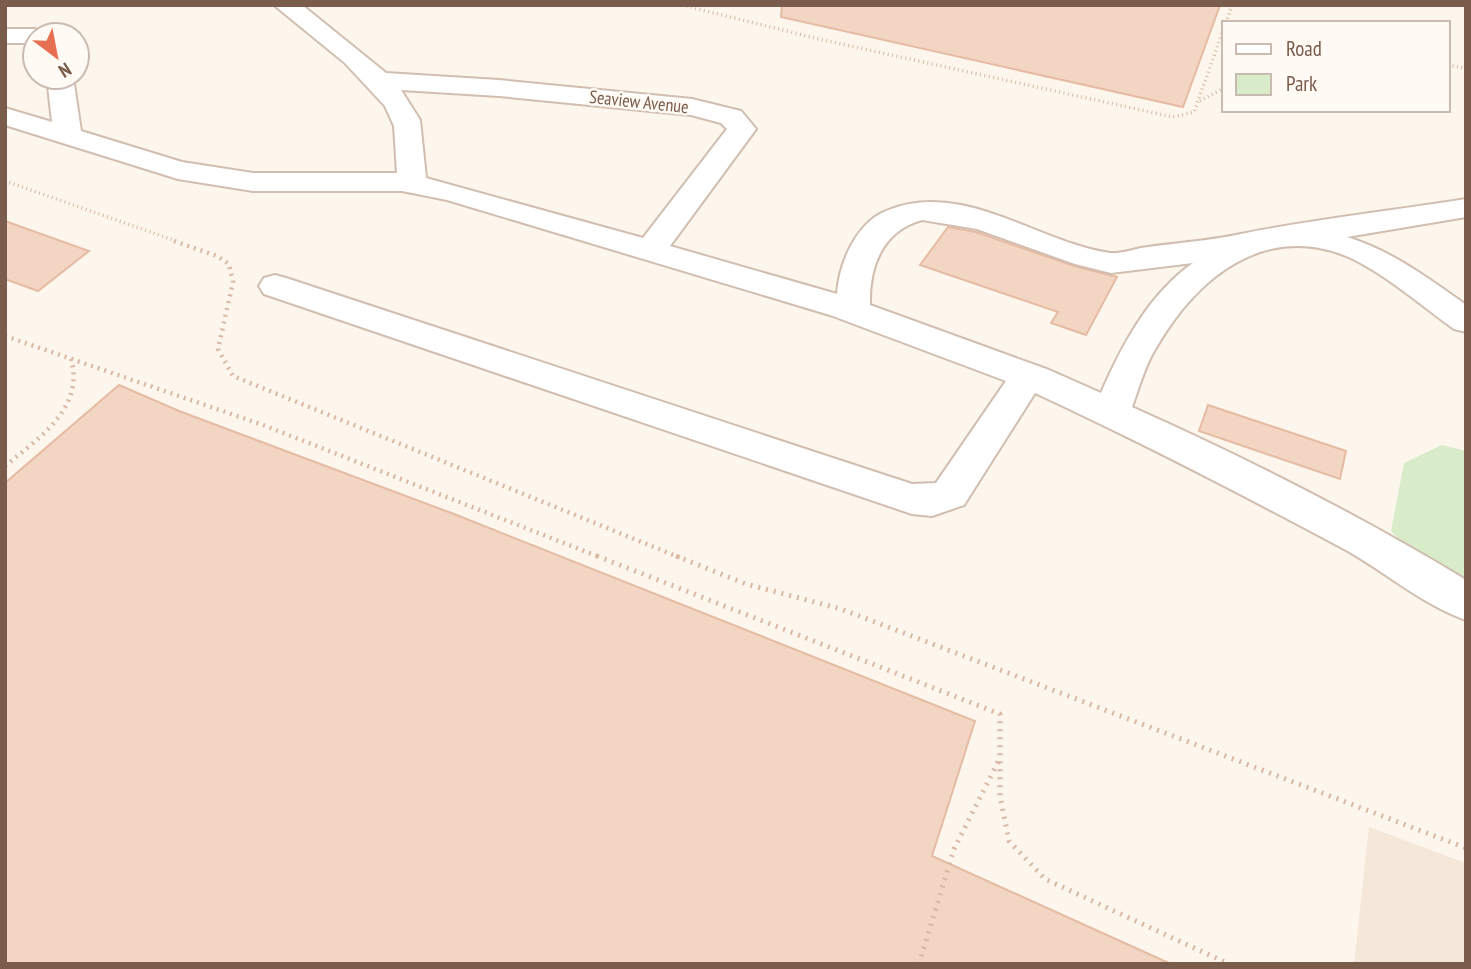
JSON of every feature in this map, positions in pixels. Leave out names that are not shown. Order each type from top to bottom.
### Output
[{"type":"lane","points":[[286,5],[381,81],[406,120],[408,163],[413,184]]},
{"type":"lane","name":"Seaview Avenue","points":[[381,81],[598,97],[692,107],[731,117],[742,129],[651,249]]},
{"type":"lane","points":[[62,91],[68,136]]},
{"type":"lane","points":[[5,116],[178,170],[253,182],[413,184],[452,192],[698,263],[854,312],[1028,376],[1187,448],[1391,555],[1466,602]]},
{"type":"lane","points":[[854,312],[854,275],[862,253],[879,228],[895,218],[914,213],[968,215],[1108,263],[1195,255],[1242,244],[1466,208]]},
{"type":"lane","points":[[1422,217],[1466,227]]},
{"type":"lane","points":[[1307,234],[1363,252],[1391,268],[1466,321]]},
{"type":"lane","points":[[1111,413],[1140,344],[1188,283],[1242,244]]},
{"type":"lane","points":[[1135,259],[1176,298]]},
{"type":"lane","points":[[275,286],[912,499],[932,501],[950,494],[1028,376]]},
{"type":"path","points":[[682,5],[823,40],[1173,117],[1194,112],[1222,35]]},
{"type":"path","points":[[1199,101],[1222,89]]},
{"type":"path","points":[[5,181],[217,256],[229,264],[233,282],[218,349],[233,376],[271,394],[746,584],[841,609],[1466,848]]},
{"type":"path","points":[[5,335],[263,425],[1000,714],[1000,796],[1010,841],[1045,879],[1229,964]]},
{"type":"path","points":[[5,466],[59,416],[74,397],[77,382],[71,358]]},
{"type":"path","points":[[919,964],[954,849],[1000,759]]},
{"type":"shaded area","points":[[1369,827],[1466,863],[1466,964],[1354,964]]},
{"type":"green space","points":[[1442,445],[1466,451],[1466,585],[1408,548],[1391,531],[1404,463]]},
{"type":"building","points":[[782,5],[1220,5],[1183,107],[781,17]]},
{"type":"building","points":[[5,221],[89,251],[38,291],[5,279]]},
{"type":"building","points":[[948,227],[976,232],[1074,266],[1117,277],[1086,335],[1051,323],[1058,312],[920,265]]},
{"type":"building","points":[[119,385],[179,411],[454,514],[975,721],[932,856],[1171,964],[5,964],[5,483]]},
{"type":"building","points":[[1208,405],[1346,451],[1340,479],[1199,431]]}]
